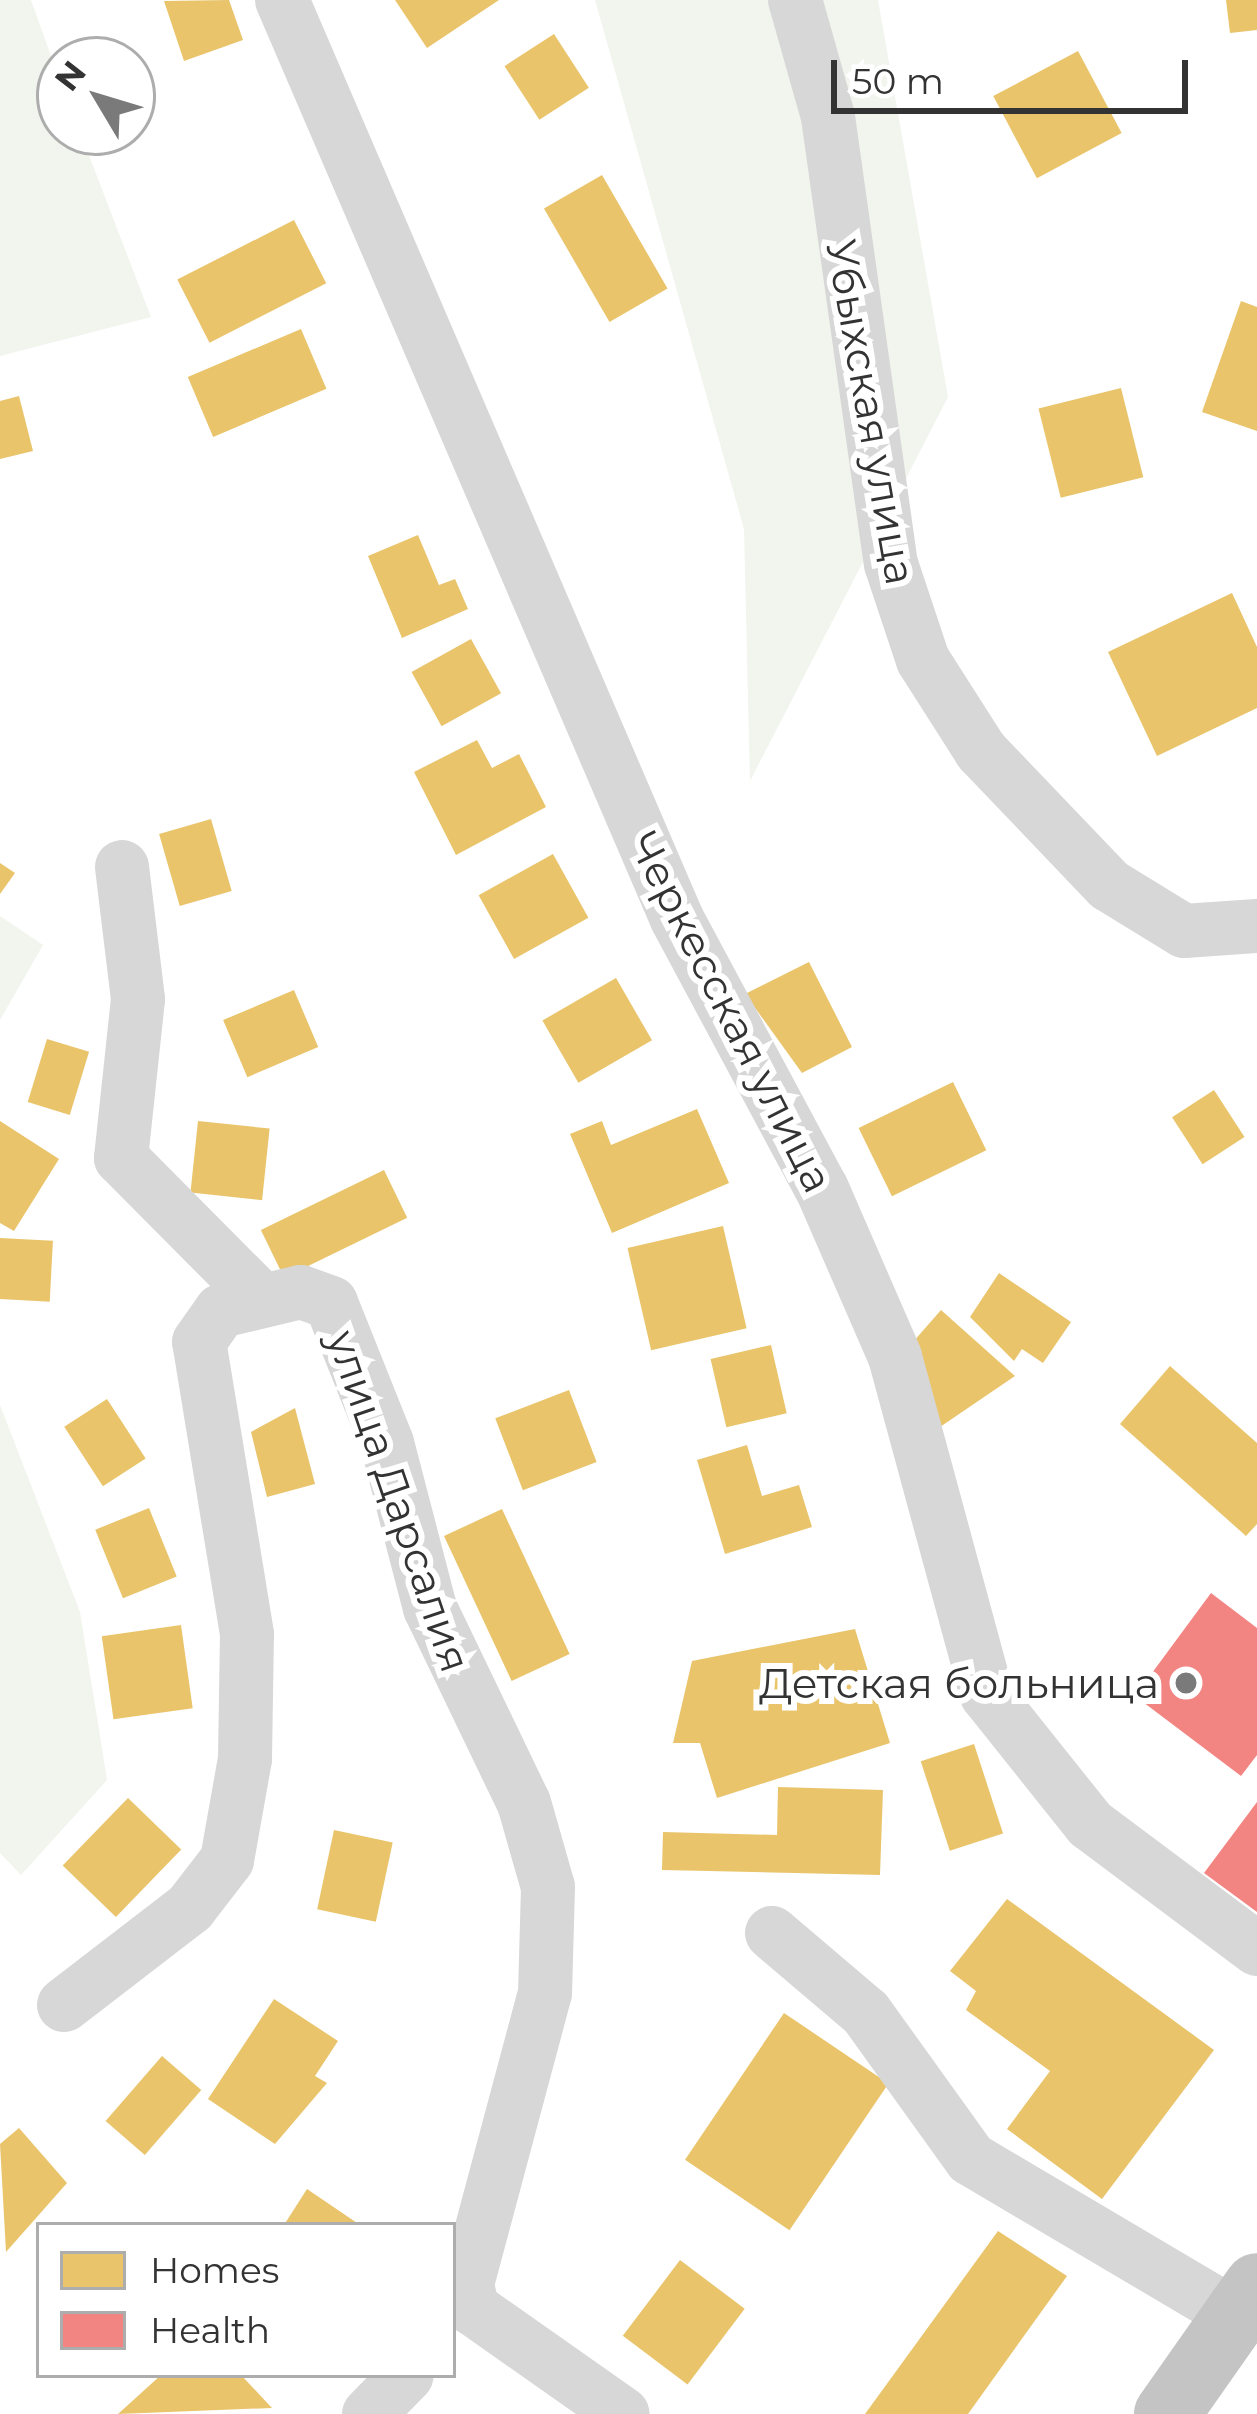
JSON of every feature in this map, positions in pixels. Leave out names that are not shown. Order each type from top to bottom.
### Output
[{"type":"highway","points":[[1167,2414],[1246,2301]]},
{"type":"street","name":"Черкесская улица","points":[[282,0],[676,920],[822,1189],[896,1357],[987,1695],[1090,1824],[1257,1949]]},
{"type":"street","name":"Убыхская улица","points":[[795,0],[828,117],[891,564],[923,660],[981,752],[1109,885],[1184,931],[1257,926]]},
{"type":"street","points":[[122,867],[138,999],[121,1158],[261,1299]]},
{"type":"street","name":"улица Дарсалия","points":[[64,2005],[190,1908],[227,1860],[247,1634],[200,1342],[221,1312],[301,1292],[331,1303],[386,1443],[430,1608],[524,1804],[548,1887],[545,1993],[466,2284],[462,2318],[623,2414]]},
{"type":"street","points":[[772,1933],[866,2013],[971,2159],[1246,2301]]},
{"type":"street","points":[[369,2414],[404,2378]]},
{"type":"shaded area","points":[[0,0],[31,0],[44,36],[36,36],[36,156],[89,156],[151,317],[0,356]]},
{"type":"shaded area","points":[[595,0],[878,0],[948,397],[750,781],[744,529]]},
{"type":"shaded area","points":[[0,916],[43,945],[0,1020]]},
{"type":"shaded area","points":[[0,1405],[80,1612],[107,1780],[21,1875],[0,1853]]},
{"type":"building: Homes","points":[[229,0],[243,40],[184,61],[164,1]]},
{"type":"building: Homes","points":[[395,0],[499,0],[427,48]]},
{"type":"building: Homes","points":[[1226,0],[1257,0],[1257,30],[1230,33]]},
{"type":"building: Homes","points":[[554,34],[589,88],[539,120],[505,66]]},
{"type":"building: Homes","points":[[1078,51],[1122,133],[1037,178],[993,96]]},
{"type":"building: Homes","points":[[602,175],[668,288],[609,322],[544,208]]},
{"type":"building: Homes","points":[[294,220],[326,283],[210,343],[177,279]]},
{"type":"building: Homes","points":[[1241,301],[1257,307],[1257,431],[1202,412]]},
{"type":"building: Homes","points":[[301,329],[326,389],[213,437],[188,377]]},
{"type":"building: Homes","points":[[1121,388],[1143,477],[1061,498],[1039,409]]},
{"type":"building: Homes","points":[[19,396],[33,451],[0,459],[0,401]]},
{"type":"building: Homes","points":[[418,535],[439,585],[455,579],[468,609],[402,638],[368,556]]},
{"type":"building: Homes","points":[[1232,593],[1257,647],[1257,708],[1157,756],[1108,652]]},
{"type":"building: Homes","points":[[471,639],[501,693],[442,726],[412,672]]},
{"type":"building: Homes","points":[[477,740],[492,768],[519,754],[546,807],[456,855],[414,772]]},
{"type":"building: Homes","points":[[211,819],[232,891],[180,906],[159,834]]},
{"type":"building: Homes","points":[[553,854],[588,918],[514,959],[479,895]]},
{"type":"building: Homes","points":[[0,863],[15,873],[0,894]]},
{"type":"building: Homes","points":[[809,962],[852,1047],[802,1073],[745,994]]},
{"type":"building: Homes","points":[[616,978],[652,1040],[578,1083],[542,1021]]},
{"type":"building: Homes","points":[[294,990],[318,1047],[247,1077],[223,1020]]},
{"type":"building: Homes","points":[[47,1039],[89,1052],[70,1115],[28,1102]]},
{"type":"building: Homes","points":[[953,1082],[986,1150],[892,1196],[859,1128]]},
{"type":"building: Homes","points":[[1214,1090],[1244,1137],[1203,1164],[1172,1117]]},
{"type":"building: Homes","points":[[697,1109],[729,1183],[612,1233],[570,1134],[602,1121],[611,1145]]},
{"type":"building: Homes","points":[[0,1121],[59,1159],[14,1231],[0,1223]]},
{"type":"building: Homes","points":[[198,1121],[270,1129],[262,1200],[190,1193]]},
{"type":"building: Homes","points":[[384,1170],[407,1218],[284,1278],[261,1230]]},
{"type":"building: Homes","points":[[723,1226],[747,1328],[651,1350],[628,1248]]},
{"type":"building: Homes","points":[[0,1238],[53,1241],[50,1302],[0,1299]]},
{"type":"building: Homes","points":[[999,1273],[1071,1322],[1043,1363],[1022,1349],[1014,1361],[970,1317]]},
{"type":"building: Homes","points":[[941,1310],[1015,1376],[940,1427],[906,1350]]},
{"type":"building: Homes","points":[[771,1345],[787,1413],[726,1427],[711,1359]]},
{"type":"building: Homes","points":[[1170,1366],[1257,1443],[1257,1524],[1246,1536],[1120,1424]]},
{"type":"building: Homes","points":[[569,1390],[597,1462],[523,1490],[495,1418]]},
{"type":"building: Homes","points":[[107,1399],[146,1459],[103,1486],[64,1427]]},
{"type":"building: Homes","points":[[295,1408],[315,1484],[267,1497],[251,1432]]},
{"type":"building: Homes","points":[[747,1445],[762,1496],[799,1485],[812,1527],[725,1554],[697,1460]]},
{"type":"building: Homes","points":[[149,1508],[177,1577],[123,1598],[95,1530]]},
{"type":"building: Homes","points":[[502,1509],[570,1654],[512,1681],[444,1536]]},
{"type":"building: Homes","points":[[181,1625],[193,1708],[113,1719],[102,1636]]},
{"type":"building: Homes","points":[[855,1629],[890,1743],[717,1798],[700,1743],[673,1743],[692,1661]]},
{"type":"building: Homes","points":[[974,1744],[1003,1833],[950,1851],[921,1761]]},
{"type":"building: Homes","points":[[778,1787],[883,1790],[880,1875],[662,1870],[663,1832],[777,1835]]},
{"type":"building: Homes","points":[[128,1798],[181,1849],[116,1917],[63,1866]]},
{"type":"building: Homes","points":[[334,1830],[393,1842],[376,1922],[317,1909]]},
{"type":"building: Homes","points":[[1007,1899],[1214,2050],[1102,2199],[1007,2129],[1050,2071],[966,2010],[976,1991],[950,1971]]},
{"type":"building: Homes","points":[[274,1999],[338,2041],[315,2076],[327,2083],[275,2144],[208,2099]]},
{"type":"building: Homes","points":[[784,2013],[888,2083],[789,2230],[685,2160]]},
{"type":"building: Homes","points":[[162,2056],[201,2090],[145,2155],[106,2121]]},
{"type":"building: Homes","points":[[19,2128],[67,2183],[6,2252],[0,2144]]},
{"type":"building: Homes","points":[[307,2189],[356,2222],[286,2222]]},
{"type":"building: Homes","points":[[998,2231],[1067,2276],[968,2414],[865,2414]]},
{"type":"building: Homes","points":[[680,2260],[745,2309],[688,2385],[623,2336]]},
{"type":"building: Homes","points":[[158,2378],[244,2378],[272,2408],[118,2414]]},
{"type":"building: Health","points":[[1211,1593],[1257,1628],[1257,1755],[1241,1776],[1135,1696]]},
{"type":"building: Health","points":[[1257,1802],[1257,1912],[1204,1873]]},
{"type":"place","name":"Детская больница","points":[[1186,1683]]}]
